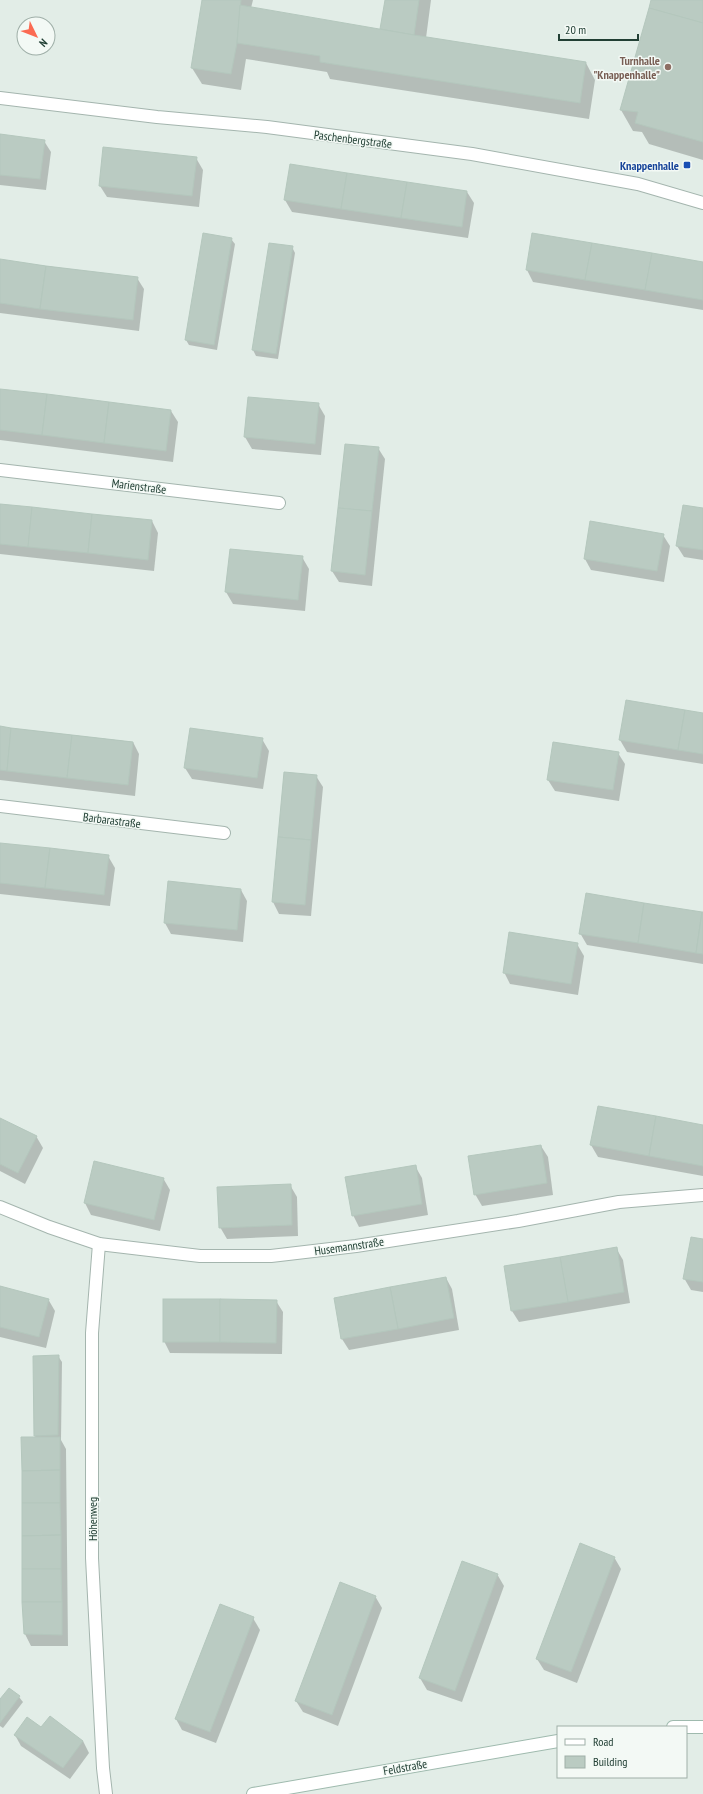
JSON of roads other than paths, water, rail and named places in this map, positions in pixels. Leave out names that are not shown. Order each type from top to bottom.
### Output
[{"type":"street","name":"Paschenbergstraße","points":[[0,98],[157,117],[267,127],[472,154],[638,184],[703,203]]},
{"type":"street","name":"Marienstraße","points":[[0,470],[279,503]]},
{"type":"street","name":"Barbarastraße","points":[[0,806],[224,833]]},
{"type":"street","name":"Husemannstraße","points":[[0,1207],[49,1227],[99,1244],[200,1256],[271,1256],[356,1246],[518,1221],[619,1202],[703,1195]]},
{"type":"street","name":"Höhenweg","points":[[99,1244],[92,1333],[92,1550],[103,1768],[106,1794]]},
{"type":"street","points":[[687,1727],[703,1727]]},
{"type":"street","name":"Feldstraße","points":[[253,1794],[292,1791],[557,1741]]},
{"type":"place","name":"Turnhalle \"Knappenhalle\"","points":[[668,67]]},
{"type":"place","name":"Knappenhalle","points":[[687,165]]}]
